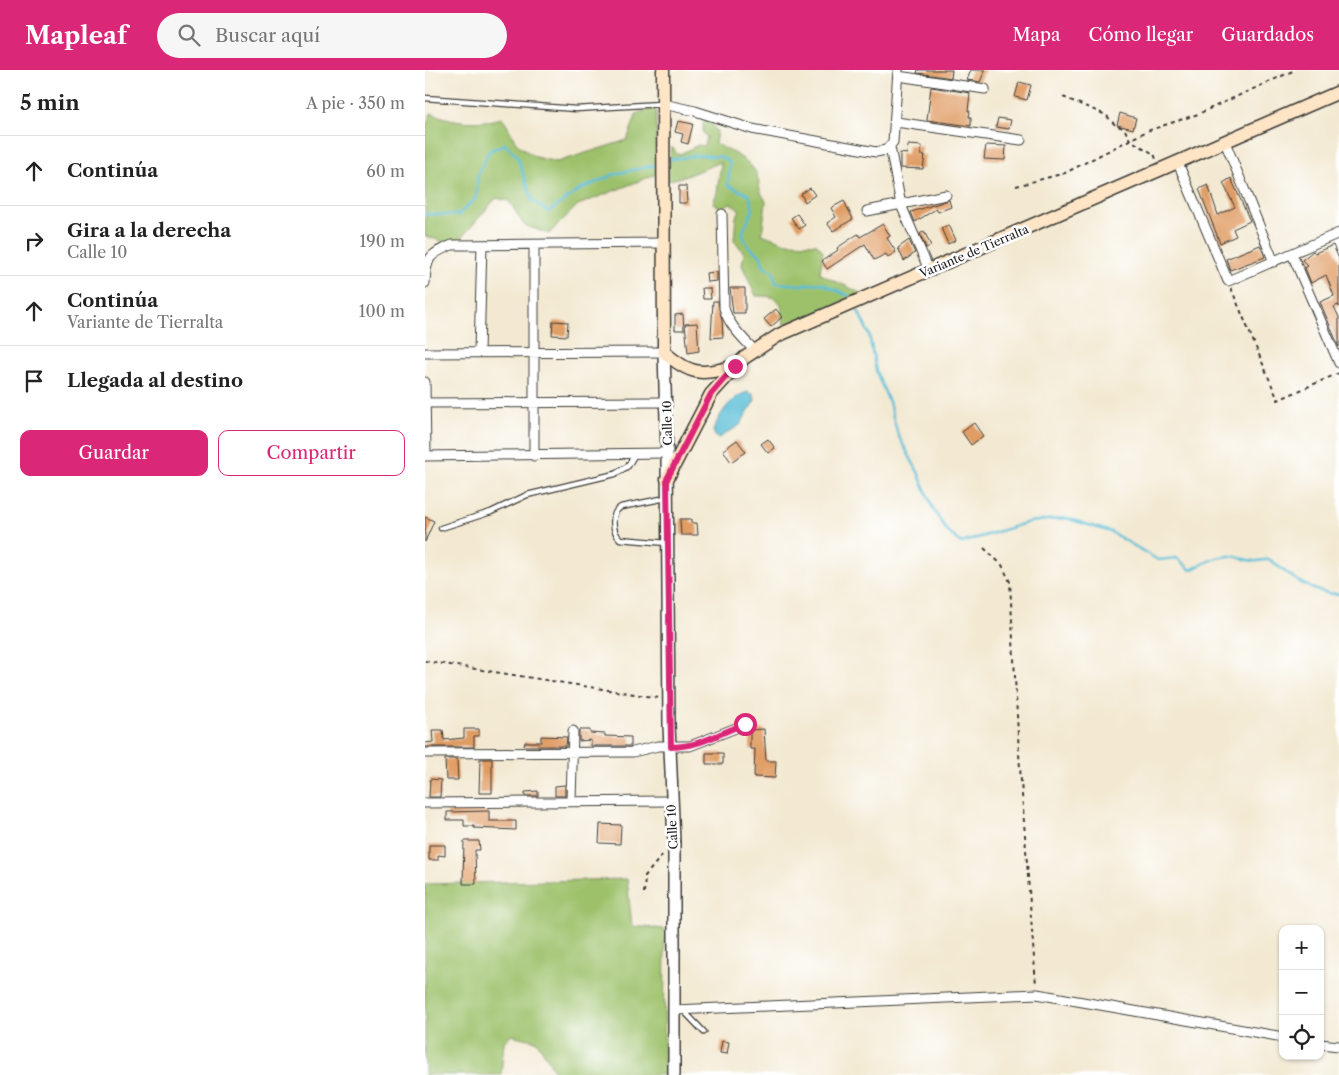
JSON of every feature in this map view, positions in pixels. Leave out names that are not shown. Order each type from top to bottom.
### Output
[{"type":"main road","name":"Calle 10","points":[[663,70],[664,352]]},
{"type":"main road","name":"Variante de Tierralta","points":[[667,479],[711,394],[735,366],[779,335],[1339,92]]},
{"type":"main road","points":[[664,352],[688,370],[700,373],[735,366]]},
{"type":"street","points":[[929,270],[901,205],[890,147],[893,142],[896,122],[898,73],[985,89]]},
{"type":"street","points":[[663,104],[762,131],[875,152],[890,147]]},
{"type":"street","points":[[896,122],[1021,140]]},
{"type":"street","points":[[1225,142],[1274,262]]},
{"type":"street","points":[[1178,163],[1228,281],[1338,235]]},
{"type":"street","points":[[867,211],[946,196]]},
{"type":"street","points":[[723,214],[724,308],[727,318],[755,351]]},
{"type":"street","points":[[425,283],[426,263],[436,251],[452,244],[534,246],[663,243]]},
{"type":"street","points":[[479,352],[482,245]]},
{"type":"street","points":[[534,246],[535,456]]},
{"type":"street","points":[[1292,254],[1339,363]]},
{"type":"street","points":[[425,353],[664,352]]},
{"type":"street","name":"Calle 10","points":[[664,352],[667,453],[668,700],[679,1009],[674,1075]]},
{"type":"street","points":[[425,382],[425,456],[667,453]]},
{"type":"street","points":[[425,403],[666,402]]},
{"type":"street","points":[[425,753],[633,752],[658,746],[690,746],[705,742],[745,724]]},
{"type":"street","points":[[571,801],[573,731]]},
{"type":"street","points":[[425,803],[671,800]]},
{"type":"street","points":[[679,1009],[1037,994],[1279,1036]]},
{"type":"street","points":[[1324,1044],[1339,1046]]},
{"type":"lane","points":[[425,98],[576,109],[663,104]]},
{"type":"lane","points":[[441,528],[491,512],[527,495],[615,474],[627,466],[635,454]]},
{"type":"lane","points":[[666,498],[621,507],[615,510],[613,514],[614,531],[621,539],[667,544]]},
{"type":"lane","points":[[679,1009],[704,1032]]},
{"type":"path","points":[[1016,186],[1065,173],[1147,131],[1198,114],[1295,70]]},
{"type":"path","points":[[1063,97],[1105,116],[1116,126],[1124,128],[1130,140],[1154,154],[1160,171]]},
{"type":"path","points":[[1228,281],[1278,400],[1339,373]]},
{"type":"path","points":[[984,548],[1003,565],[1010,582],[1019,754],[1037,994]]},
{"type":"path","points":[[425,661],[668,700]]},
{"type":"path","points":[[644,893],[645,876],[674,842]]},
{"type":"green space","points":[[656,108],[657,174],[578,205],[549,234],[524,225],[509,201],[496,198],[459,241],[448,243],[425,236],[425,129],[431,113],[467,122],[503,118],[517,144],[535,157],[557,162],[627,140],[637,113]]},
{"type":"green space","points":[[708,119],[717,132],[715,143],[745,160],[757,176],[760,191],[766,201],[762,234],[786,243],[817,244],[823,251],[820,273],[861,294],[784,326],[779,302],[771,297],[756,296],[742,265],[744,253],[734,240],[736,217],[740,210],[730,203],[722,208],[713,203],[717,193],[721,162],[686,176],[666,181],[672,147],[678,155],[698,145],[704,146],[707,137],[703,133],[703,122]]},
{"type":"green space","points":[[627,879],[632,926],[665,929],[664,1075],[557,1075],[537,1041],[511,1035],[504,1042],[501,1075],[425,1075],[425,884]]},
{"type":"water","points":[[748,392],[754,395],[755,400],[740,425],[719,438],[715,436],[713,431],[726,407],[736,398]]},
{"type":"building","points":[[918,70],[952,70],[951,78],[917,73]]},
{"type":"building","points":[[971,70],[985,70],[980,82],[967,80]]},
{"type":"building","points":[[1019,82],[1031,85],[1027,100],[1015,97]]},
{"type":"building","points":[[931,87],[970,93],[968,111],[970,111],[971,126],[927,120]]},
{"type":"building","points":[[1120,113],[1136,118],[1133,129],[1117,125]]},
{"type":"building","points":[[998,118],[1011,120],[1009,129],[996,127]]},
{"type":"building","points":[[678,121],[693,124],[688,144],[681,142],[683,134],[675,132]]},
{"type":"building","points":[[908,145],[922,146],[921,155],[925,155],[923,169],[900,168],[900,153],[907,154]]},
{"type":"building","points":[[986,145],[1006,146],[1005,160],[984,159]]},
{"type":"building","points":[[1231,178],[1250,221],[1233,229],[1236,236],[1220,243],[1199,189],[1208,185],[1218,215],[1235,207],[1223,183]]},
{"type":"building","points":[[679,186],[686,186],[687,203],[679,203]]},
{"type":"building","points":[[810,188],[815,195],[805,202],[801,194]]},
{"type":"building","points":[[949,200],[951,207],[938,212],[936,209],[915,222],[911,212]]},
{"type":"building","points":[[844,201],[853,219],[833,231],[827,223],[836,217],[831,208]]},
{"type":"building","points":[[797,214],[805,225],[799,229],[791,218]]},
{"type":"building","points":[[883,224],[890,236],[887,238],[896,252],[888,257],[886,254],[874,260],[865,244],[827,269],[822,261],[838,250],[837,248],[858,234],[860,237]]},
{"type":"building","points":[[949,225],[956,240],[948,244],[941,228]]},
{"type":"building","points":[[924,231],[931,246],[926,248],[920,234]]},
{"type":"building","points":[[909,240],[915,253],[904,261],[898,248]]},
{"type":"building","points":[[1260,245],[1265,257],[1230,270],[1226,259]]},
{"type":"building","points":[[1333,245],[1339,259],[1339,307],[1338,305],[1334,307],[1339,317],[1339,347],[1320,302],[1334,296],[1326,275],[1311,283],[1305,268],[1308,266],[1302,260],[1313,251],[1315,253]]},
{"type":"building","points":[[717,272],[717,281],[707,282],[706,273]]},
{"type":"building","points":[[702,288],[710,288],[711,299],[703,299]]},
{"type":"building","points":[[730,288],[745,288],[745,313],[733,313]]},
{"type":"building","points":[[713,301],[718,301],[723,337],[711,338]]},
{"type":"building","points":[[776,309],[782,317],[771,327],[764,319]]},
{"type":"building","points":[[683,314],[684,330],[675,330],[675,315]]},
{"type":"building","points":[[553,321],[568,322],[567,336],[552,335]]},
{"type":"building","points":[[697,323],[699,351],[688,353],[685,324]]},
{"type":"building","points":[[974,423],[983,436],[971,445],[962,432]]},
{"type":"building","points":[[768,439],[775,448],[768,453],[761,444]]},
{"type":"building","points":[[737,440],[746,452],[731,462],[723,450]]},
{"type":"building","points":[[425,517],[434,521],[425,542]]},
{"type":"building","points":[[680,519],[691,519],[691,523],[697,523],[698,535],[681,535]]},
{"type":"building","points":[[464,729],[479,729],[479,736],[474,736],[474,747],[425,747],[425,743],[433,742],[432,730],[443,730],[444,740],[464,738]]},
{"type":"building","points":[[764,729],[766,761],[776,761],[775,778],[754,777],[755,749],[750,749],[750,730]]},
{"type":"building","points":[[579,730],[590,730],[590,733],[605,734],[605,736],[631,737],[631,746],[591,746],[591,740],[579,741]]},
{"type":"building","points":[[541,736],[567,737],[566,746],[524,746],[525,742],[541,742]]},
{"type":"building","points":[[706,753],[723,753],[723,764],[706,764]]},
{"type":"building","points":[[445,759],[457,759],[458,780],[446,780]]},
{"type":"building","points":[[480,759],[492,759],[492,793],[479,793]]},
{"type":"building","points":[[430,779],[441,780],[440,797],[429,797]]},
{"type":"building","points":[[565,785],[565,796],[555,796],[555,786]]},
{"type":"building","points":[[538,791],[538,796],[525,796],[525,792]]},
{"type":"building","points":[[489,811],[489,821],[516,821],[516,830],[474,828],[474,826],[464,826],[464,820],[447,820],[447,812]]},
{"type":"building","points":[[600,824],[621,825],[620,844],[599,843]]},
{"type":"building","points":[[464,841],[479,841],[480,850],[475,850],[476,884],[463,884]]},
{"type":"building","points":[[429,845],[445,845],[445,856],[438,855],[438,860],[429,860]]},
{"type":"building","points":[[722,1041],[729,1042],[727,1054],[720,1053]]},
{"type":"waterway","points":[[425,214],[458,215],[476,198],[478,174],[489,151],[505,144],[517,156],[532,200],[548,212],[581,189],[615,174],[656,165]]},
{"type":"waterway","points":[[668,160],[700,155],[721,157],[730,162],[728,185],[749,195],[753,209],[742,234],[749,247],[760,255],[764,266],[773,271],[776,283],[801,285],[821,283],[849,296]]},
{"type":"waterway","points":[[858,311],[869,334],[876,371],[889,402],[898,435],[918,472],[933,509],[947,531],[961,543],[1029,522],[1066,518],[1111,532],[1158,560],[1177,558],[1191,570],[1213,559],[1225,556],[1255,561],[1269,559],[1310,588],[1339,594]]},
{"type":"route","points":[[735,366],[711,394],[667,479],[668,700],[671,747],[690,746],[705,742],[745,724]]}]
